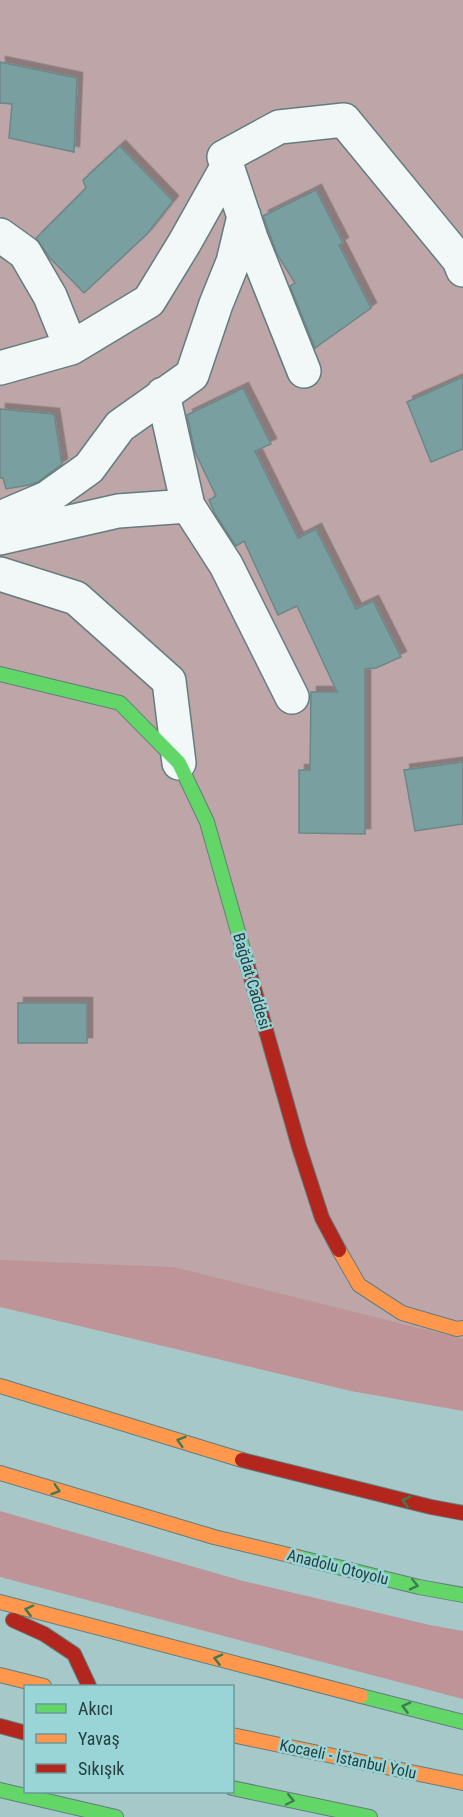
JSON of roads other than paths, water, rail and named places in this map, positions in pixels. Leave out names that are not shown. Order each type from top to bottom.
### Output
[{"type":"main road","name":"Bağdat Caddesi","points":[[0,674],[120,703],[179,763],[207,822],[296,1136],[322,1218],[359,1285],[402,1313],[457,1329],[463,1328]]},
{"type":"main road","points":[[0,1386],[237,1458],[463,1513]]},
{"type":"main road","name":"Anadolu Otoyolu","points":[[0,1473],[214,1537],[419,1587],[463,1595]]},
{"type":"main road","points":[[0,1602],[463,1722]]},
{"type":"main road","points":[[0,1614],[44,1634],[74,1654],[90,1685]]},
{"type":"main road","points":[[0,1675],[40,1685]]},
{"type":"main road","points":[[0,1726],[24,1732]]},
{"type":"main road","name":"Kocaeli - İstanbul Yolu","points":[[234,1735],[463,1783]]},
{"type":"main road","points":[[234,1788],[370,1817]]},
{"type":"main road","points":[[0,1790],[116,1817]]},
{"type":"street","points":[[304,371],[244,216],[224,157],[279,127],[344,120],[459,260],[463,270]]},
{"type":"street","points":[[0,368],[71,348],[149,301],[186,242],[227,167]]},
{"type":"street","points":[[0,518],[47,498],[89,468],[120,426],[192,375],[233,262],[244,216]]},
{"type":"street","points":[[0,235],[26,253],[50,296],[71,348]]},
{"type":"street","points":[[163,394],[188,506],[226,565],[292,697]]},
{"type":"street","points":[[0,537],[118,511],[188,506]]},
{"type":"street","points":[[0,574],[76,598],[169,681],[179,763]]}]
